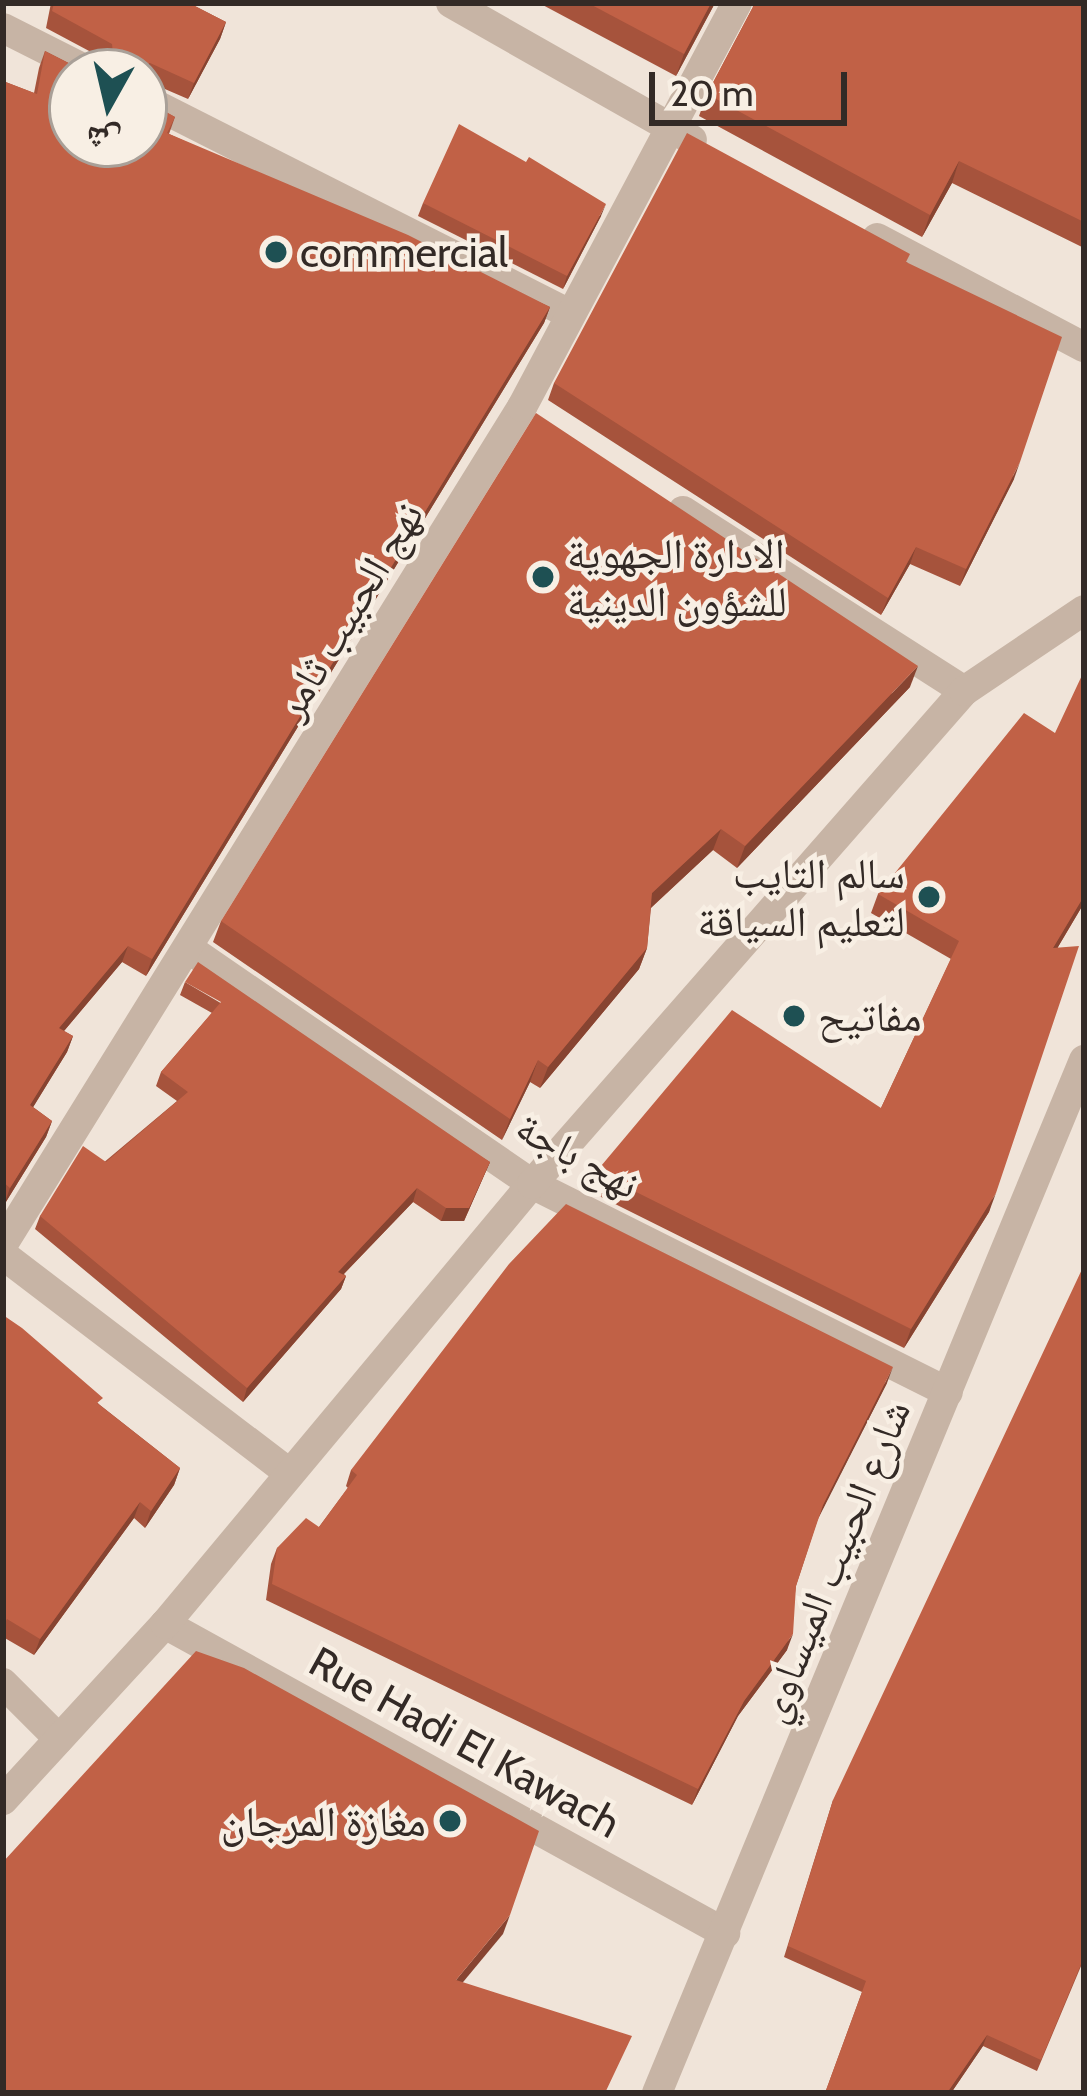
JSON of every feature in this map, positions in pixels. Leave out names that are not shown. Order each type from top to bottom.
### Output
[{"type":"street","points":[[12,3],[3,24],[48,49]]},
{"type":"street","points":[[451,3],[714,152]]},
{"type":"street","name":"نهج الحبيب ثامر","points":[[3,1244],[532,413],[569,314],[673,130],[737,3]]},
{"type":"street","points":[[168,111],[569,314]]},
{"type":"street","points":[[858,228],[1084,347]]},
{"type":"street","points":[[662,497],[964,692]]},
{"type":"street","points":[[3,1800],[165,1624],[287,1472],[532,1184],[964,692],[1084,610]]},
{"type":"street","name":"نهج باجة","points":[[192,951],[532,1184],[948,1392]]},
{"type":"street","name":"شارع الحبيب الميساوي","points":[[657,2093],[1084,1060]]},
{"type":"street","points":[[3,1256],[287,1472]]},
{"type":"street","name":"Rue Hadi El Kawach","points":[[165,1624],[725,1933]]},
{"type":"street","points":[[3,1683],[59,1739]]},
{"type":"building","points":[[54,3],[189,3],[226,22],[194,83],[168,71],[168,48],[112,48],[52,11]]},
{"type":"building","points":[[588,3],[711,3],[684,54]]},
{"type":"building","points":[[755,3],[1084,3],[1084,222],[959,161],[930,215],[707,94]]},
{"type":"building","points":[[45,51],[48,168],[168,168],[168,133],[408,235],[550,307],[152,959],[128,946],[59,1028],[73,1036],[30,1105],[52,1121],[10,1188],[3,1182],[3,81],[37,94]]},
{"type":"building","points":[[459,124],[526,162],[529,157],[606,204],[567,276],[423,203]]},
{"type":"building","points":[[687,133],[910,254],[906,262],[1062,337],[1020,462],[966,569],[916,547],[888,598],[554,383]]},
{"type":"building","points":[[536,413],[918,666],[745,846],[721,829],[652,893],[647,948],[548,1067],[538,1060],[510,1119],[221,921]]},
{"type":"building","points":[[1084,671],[1084,896],[1053,948],[1079,946],[996,1193],[911,1329],[596,1172],[732,1010],[881,1108],[959,941],[878,894],[1024,713],[1055,733]]},
{"type":"building","points":[[198,962],[490,1162],[469,1208],[446,1208],[417,1188],[338,1272],[346,1276],[247,1388],[40,1216],[83,1146],[106,1162],[188,1092],[161,1072],[221,1002],[185,982]]},
{"type":"building","points":[[566,1204],[893,1367],[823,1505],[796,1586],[793,1634],[744,1701],[698,1789],[272,1584],[277,1548],[306,1518],[319,1527],[357,1475],[351,1470],[509,1264]]},
{"type":"building","points":[[1084,1265],[1084,1957],[1041,2060],[987,2035],[947,2093],[825,2093],[866,1981],[788,1946],[833,1800]]},
{"type":"building","points":[[3,1315],[103,1398],[97,1403],[180,1468],[151,1511],[140,1502],[40,1639],[7,1619],[3,1626]]},
{"type":"building","points":[[196,1651],[244,1668],[539,1831],[510,1915],[456,1980],[632,2036],[605,2093],[3,2093],[3,1862]]},
{"type":"place","name":"commercial","points":[[276,252]]},
{"type":"place","name":"الادارة الجهوية للشؤون الدينية","points":[[543,577]]},
{"type":"place","name":"سالم التايب لتعليم السياقة","points":[[929,897]]},
{"type":"place","name":"مفاتيح","points":[[794,1016]]},
{"type":"place","name":"مغازة المرجان","points":[[450,1821]]}]
